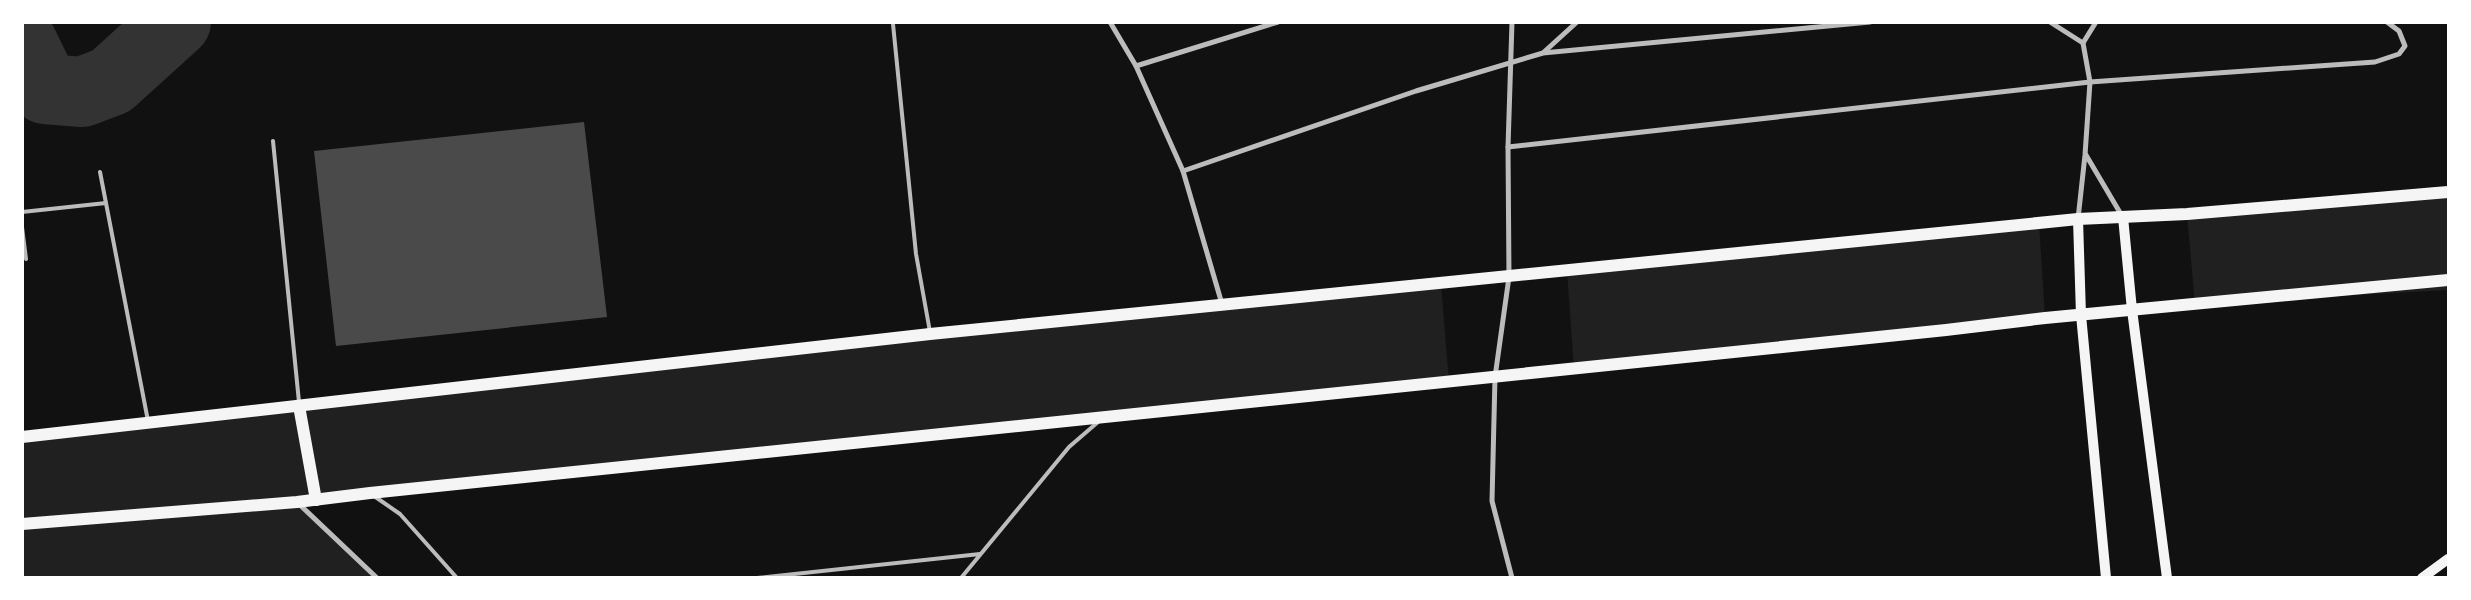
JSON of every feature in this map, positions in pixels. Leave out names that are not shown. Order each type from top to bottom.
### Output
[{"type":"main road","points":[[22,438],[930,334],[2078,219],[2187,214],[2448,192]]},
{"type":"main road","points":[[2123,217],[2132,310],[2167,578]]},
{"type":"main road","points":[[2078,219],[2081,315],[2106,578]]},
{"type":"main road","points":[[23,524],[297,502],[2081,315],[2448,280]]},
{"type":"main road","points":[[299,406],[316,500]]},
{"type":"main road","points":[[2422,578],[2448,559]]},
{"type":"street","points":[[1110,22],[1136,66],[1183,171],[1223,306]]},
{"type":"street","points":[[1136,66],[1278,22]]},
{"type":"street","points":[[1512,22],[1508,147],[1509,277],[1495,377],[1492,501],[1512,578]]},
{"type":"street","points":[[1543,53],[1577,22]]},
{"type":"street","points":[[1183,171],[1416,91],[1543,53],[1870,22]]},
{"type":"street","points":[[2050,22],[2083,44]]},
{"type":"street","points":[[2078,219],[2086,154],[2090,82],[2083,44],[2096,22]]},
{"type":"street","points":[[1508,147],[2090,82],[2375,62],[2399,54],[2405,46],[2399,31],[2387,22]]},
{"type":"street","points":[[2086,154],[2123,217]]},
{"type":"street","points":[[297,502],[377,578]]},
{"type":"lane","points":[[893,24],[916,254],[930,334]]},
{"type":"lane","points":[[273,141],[299,406]]},
{"type":"lane","points":[[100,172],[148,423]]},
{"type":"lane","points":[[22,212],[106,203]]},
{"type":"lane","points":[[22,227],[26,259]]},
{"type":"lane","points":[[961,578],[1069,447],[1102,418]]},
{"type":"lane","points":[[370,493],[400,514],[457,578]]},
{"type":"lane","points":[[757,578],[980,554]]},
{"type":"shaded area","points":[[2448,194],[2448,290],[2195,304],[2187,214]]},
{"type":"shaded area","points":[[2039,223],[2045,318],[1574,369],[1567,271]]},
{"type":"shaded area","points":[[1441,284],[1449,382],[298,502],[377,578],[23,577],[22,438]]},
{"type":"building","points":[[584,122],[607,317],[336,346],[314,151]]},
{"type":"waterway","points":[[22,42],[45,89],[82,92],[111,81],[176,22]]}]
